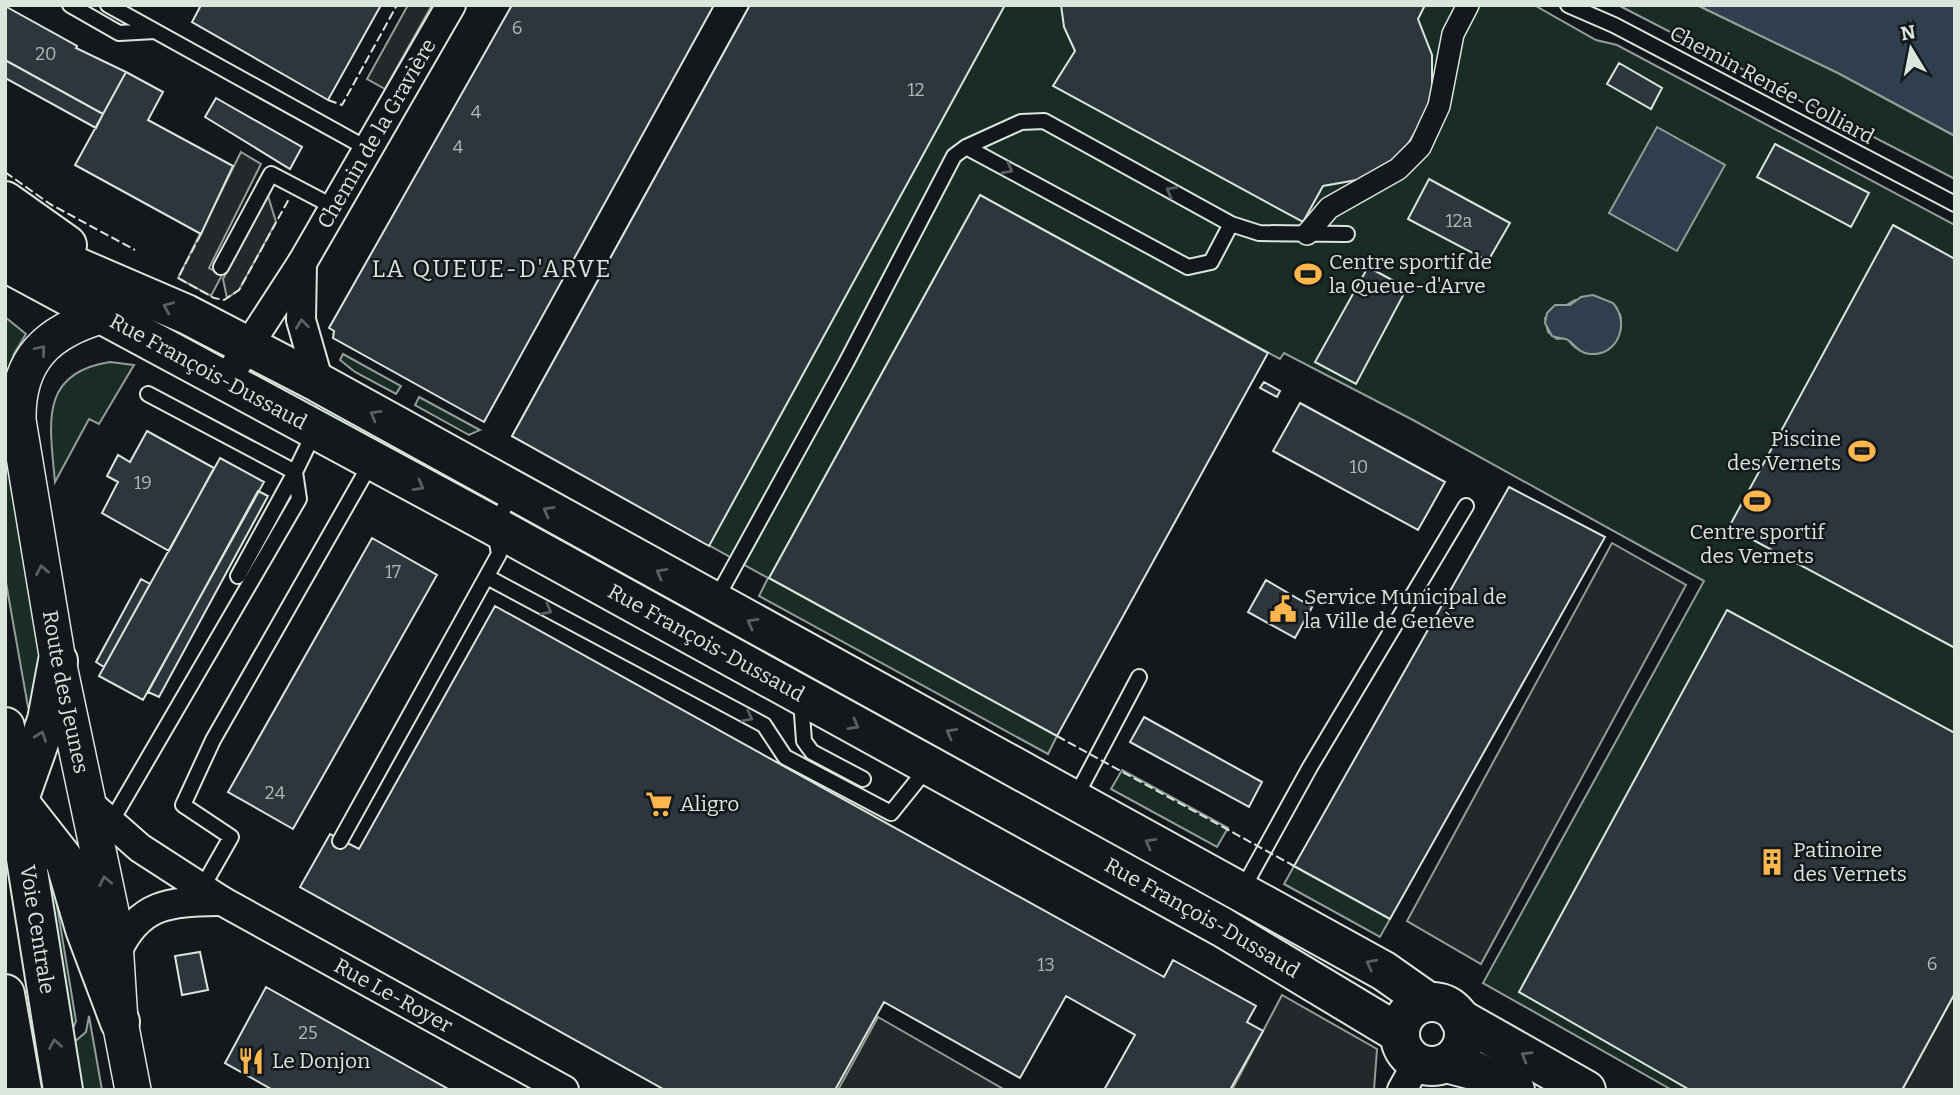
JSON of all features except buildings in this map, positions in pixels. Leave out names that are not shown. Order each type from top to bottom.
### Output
[{"type":"main road","name":"Rue François-Dussaud","points":[[5,201],[107,309]]},
{"type":"main road","name":"Rue François-Dussaud","points":[[5,236],[107,309],[226,380],[801,696],[929,766],[1065,818]]},
{"type":"main road","name":"Rue François-Dussaud","points":[[5,262],[107,309],[186,314],[319,383],[714,602],[1065,818],[1231,910],[1384,971],[1444,1010],[1586,1090]]},
{"type":"main road","points":[[58,661],[47,720],[18,801],[65,861],[85,929],[120,1022]]},
{"type":"main road","name":"Voie Centrale","points":[[5,727],[62,1090]]},
{"type":"main road","name":"Rue François-Dussaud","points":[[1231,910],[1416,1062],[1473,1070],[1515,1090]]},
{"type":"main road","points":[[22,1090],[7,1018],[46,998]]},
{"type":"main road","points":[[1411,1010],[1444,1010],[1464,1034],[1458,1053],[1416,1062],[1404,1018],[1411,1010]]},
{"type":"street","name":"Chemin de la Gravière","points":[[226,380],[302,263],[451,5]]},
{"type":"street","points":[[1307,234],[1329,208],[1398,169],[1420,146],[1437,113],[1453,34],[1468,5]]},
{"type":"street","name":"Chemin de la Gravière","points":[[302,263],[301,320],[319,383]]},
{"type":"street","name":"Route des Jeunes","points":[[107,309],[57,335],[36,354],[21,383],[18,398],[24,465],[58,661],[101,813],[117,952],[120,1022],[133,1090]]},
{"type":"street","name":"Rue Le-Royer","points":[[101,813],[140,848],[212,894],[564,1090]]},
{"type":"street","points":[[117,952],[137,920],[159,907],[212,894]]},
{"type":"lane","points":[[70,5],[119,33],[155,31]]},
{"type":"lane","points":[[108,5],[368,149]]},
{"type":"lane","name":"Chemin Renée-Colliard","points":[[1568,5],[1615,25],[1955,204]]},
{"type":"lane","points":[[714,602],[846,363],[954,156],[966,146],[1021,122],[1044,121],[1231,224],[1259,233],[1347,234]]},
{"type":"lane","points":[[966,146],[1188,267],[1210,262],[1231,224]]},
{"type":"lane","points":[[221,267],[271,174],[334,207]]},
{"type":"lane","points":[[148,394],[295,472]]},
{"type":"lane","points":[[238,576],[316,429]]},
{"type":"lane","points":[[212,894],[231,837],[183,805],[213,740],[373,460]]},
{"type":"lane","points":[[101,813],[299,499],[295,472]]},
{"type":"lane","points":[[340,841],[499,554],[494,526],[513,492]]},
{"type":"lane","points":[[1231,910],[1310,767],[1466,506]]},
{"type":"lane","points":[[487,578],[764,725],[785,757],[891,813],[929,766]]},
{"type":"lane","points":[[1065,818],[1139,677]]},
{"type":"lane","points":[[801,696],[804,741],[812,752],[863,779]]},
{"type":"green space","points":[[750,5],[1534,5],[1596,40],[1617,45],[1955,225],[1955,1090],[1672,1090],[1483,983],[1704,581],[1413,420],[1284,353],[1280,359],[980,195],[769,578],[1057,736],[1048,754],[759,596],[768,578],[512,436]],"holes":[[[1575,300],[1620,314],[1618,336],[1604,350],[1594,353],[1584,352],[1567,338],[1557,339],[1548,332],[1545,318]]]},
{"type":"green space","points":[[1618,5],[1697,5],[1838,73],[1955,136],[1955,179]]},
{"type":"green space","points":[[5,317],[26,334],[14,354],[5,382]]},
{"type":"green space","points":[[343,354],[401,386],[396,394],[355,372],[340,360]]},
{"type":"green space","points":[[110,362],[134,365],[99,424],[89,419],[55,482],[51,422],[60,390],[70,377],[87,368]]},
{"type":"green space","points":[[419,397],[480,430],[469,435],[415,405]]},
{"type":"green space","points":[[318,404],[477,490],[473,497],[314,411]]},
{"type":"green space","points":[[5,438],[41,645],[39,707],[28,707],[5,577]]},
{"type":"green space","points":[[559,537],[1029,796],[1028,799],[556,539]]},
{"type":"green space","points":[[1122,770],[1228,828],[1217,847],[1111,789]]},
{"type":"green space","points":[[44,862],[50,863],[76,1021],[74,1026],[69,1026]]},
{"type":"green space","points":[[1294,866],[1390,919],[1380,937],[1284,884]]},
{"type":"green space","points":[[89,1016],[102,1090],[80,1090],[72,1044],[86,1032]]},
{"type":"shaded area","points":[[408,5],[432,5],[385,89],[367,79]]},
{"type":"shaded area","points":[[241,152],[261,164],[209,268],[222,275],[211,296],[178,278]]},
{"type":"shaded area","points":[[268,196],[276,222],[239,290],[227,298],[223,279]]},
{"type":"shaded area","points":[[1612,543],[1686,585],[1481,964],[1407,921]]},
{"type":"shaded area","points":[[1955,993],[1955,1090],[1902,1090]]},
{"type":"shaded area","points":[[1282,995],[1377,1049],[1374,1090],[1232,1090]]},
{"type":"shaded area","points":[[878,1017],[1005,1090],[838,1090]]},
{"type":"water","points":[[1697,5],[1955,5],[1955,136],[1838,73]]},
{"type":"water","points":[[1657,127],[1725,165],[1677,251],[1609,213]]},
{"type":"water","points":[[1593,295],[1613,303],[1621,319],[1621,328],[1615,344],[1608,350],[1590,354],[1580,350],[1567,339],[1552,336],[1545,323],[1547,313],[1555,305],[1570,305],[1581,297]]},
{"type":"fence","points":[[328,100],[342,105],[397,5]]},
{"type":"fence","points":[[5,172],[50,204],[135,250]]},
{"type":"fence","points":[[201,234],[178,278],[214,298],[224,300],[239,290],[290,197]]},
{"type":"fence","points":[[1057,736],[1294,866]]},
{"type":"place","name":"Centre sportif de la Queue-d'Arve","points":[[1308,274]]},
{"type":"place","name":"Piscine des Vernets","points":[[1862,451]]},
{"type":"place","name":"Centre sportif des Vernets","points":[[1757,501]]},
{"type":"place","name":"Service Municipal de la Ville de Genève","points":[[1283,609]]},
{"type":"place","name":"Aligro","points":[[659,804]]},
{"type":"place","name":"Patinoire des Vernets","points":[[1772,862]]},
{"type":"place","name":"Le Donjon","points":[[251,1061]]},
{"type":"district","name":"LA QUEUE-D'ARVE","points":[[492,269]]}]
